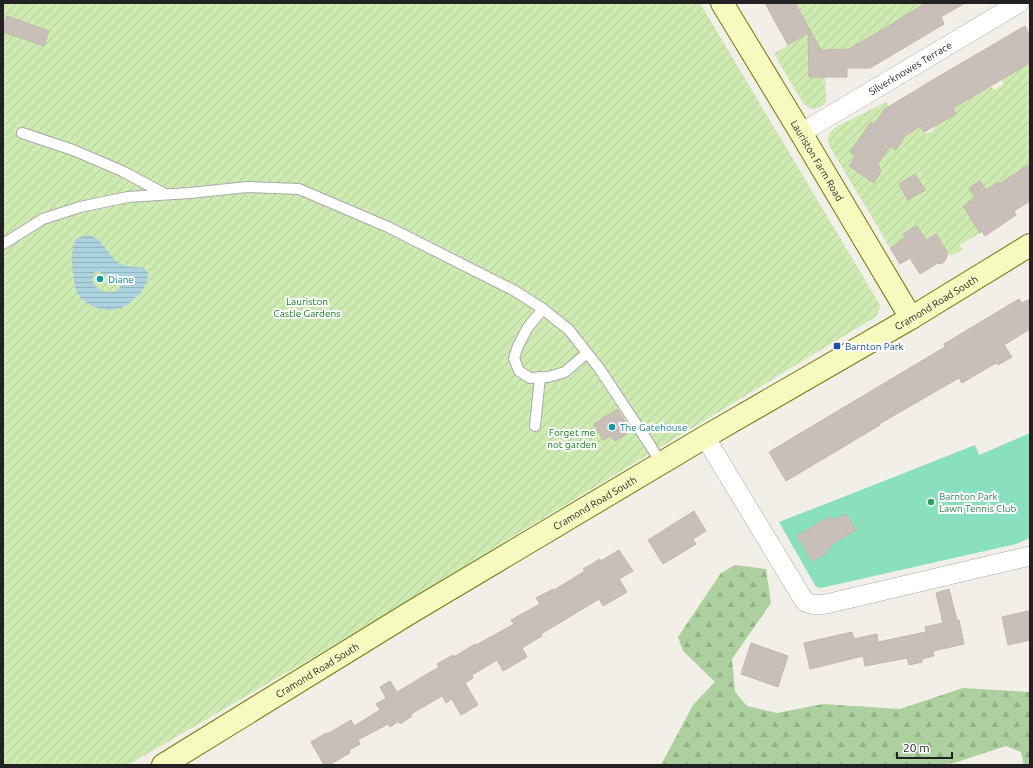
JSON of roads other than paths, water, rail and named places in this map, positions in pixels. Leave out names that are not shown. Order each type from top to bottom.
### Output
[{"type":"street","name":"Lauriston Farm Road","points":[[722,3],[911,318]]},
{"type":"street","name":"Silverknowes Terrace","points":[[801,133],[1019,3]]},
{"type":"street","name":"Cramond Road South","points":[[163,765],[407,615],[705,437],[911,318],[1030,245]]},
{"type":"street","points":[[705,437],[805,602],[815,605],[826,604],[1030,556]]},
{"type":"lane","points":[[22,133],[74,150],[122,171],[165,194]]},
{"type":"lane","points":[[3,244],[43,219],[80,207],[128,197],[247,186],[299,189],[388,227],[515,290],[543,309],[569,330],[599,368],[661,464]]},
{"type":"lane","points":[[543,309],[528,327],[518,346],[514,358],[518,371],[530,378],[548,377],[564,372],[587,353]]},
{"type":"lane","points":[[535,426],[540,377]]},
{"type":"water","points":[[89,235],[98,240],[119,263],[144,268],[148,273],[146,283],[139,295],[126,306],[113,310],[96,308],[85,302],[78,294],[74,284],[72,256],[76,239]],"holes":[[[97,271],[118,282],[121,285],[119,288],[113,292],[106,292],[96,287],[92,279]]]},
{"type":"place","name":"Diane","points":[[100,279]]},
{"type":"place","name":"Barnton Park","points":[[837,346]]},
{"type":"place","name":"The Gatehouse","points":[[612,427]]},
{"type":"place","name":"Barnton Park Lawn Tennis Club","points":[[931,502]]},
{"type":"park label","name":"Lauriston Castle Gardens","points":[[307,306]]},
{"type":"park label","name":"Forget me not garden","points":[[572,438]]}]
